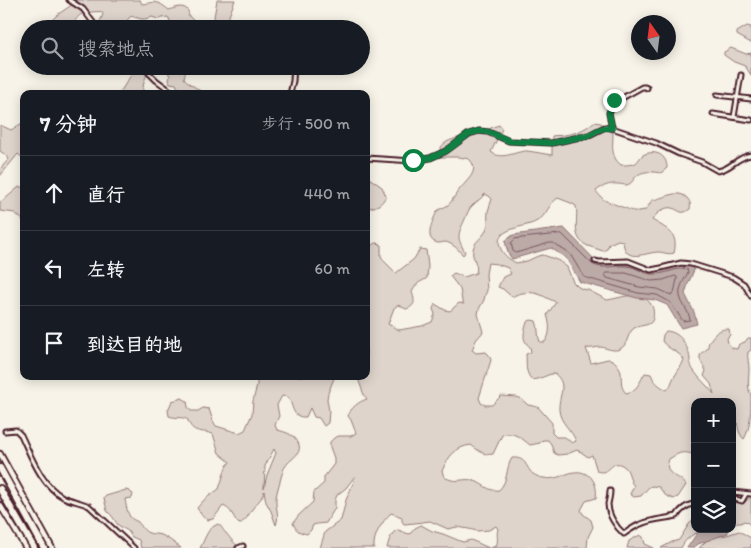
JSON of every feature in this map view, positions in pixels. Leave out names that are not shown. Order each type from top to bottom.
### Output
[{"type":"highway","points":[[0,468],[44,548]]},
{"type":"highway","points":[[0,489],[34,548]]},
{"type":"main road","points":[[0,454],[52,548]]},
{"type":"main road","points":[[0,504],[26,548]]},
{"type":"street","points":[[69,0],[83,9],[91,20]]},
{"type":"street","points":[[151,75],[170,90]]},
{"type":"street","points":[[291,90],[293,75]]},
{"type":"street","points":[[734,117],[741,75]]},
{"type":"street","points":[[612,128],[609,113],[614,100],[624,98],[642,87],[647,88]]},
{"type":"street","points":[[717,95],[751,99]]},
{"type":"street","points":[[713,114],[751,120]]},
{"type":"street","points":[[370,158],[413,160],[430,158],[446,151],[469,134],[479,131],[488,132],[510,141],[552,143],[589,135],[604,128],[612,128],[656,142],[718,171],[727,169],[743,156],[751,155]]},
{"type":"street","points":[[595,260],[600,262],[628,261],[651,270],[681,263],[691,264],[733,277],[744,284],[751,296]]},
{"type":"street","points":[[5,432],[16,430],[21,435],[49,488],[63,498],[89,506],[134,548]]},
{"type":"street","points":[[610,491],[608,504],[611,515],[616,527],[624,534],[647,520],[676,516],[691,504]]},
{"type":"street","points":[[736,493],[751,494]]},
{"type":"street","points":[[736,499],[742,501],[746,494]]},
{"type":"street","points":[[238,548],[243,546]]},
{"type":"shaded area","points":[[75,0],[140,0],[142,4],[156,2],[169,10],[179,7],[184,8],[188,11],[192,20],[170,20],[167,17],[141,19],[131,16],[127,20],[100,20],[103,12],[90,12],[82,14],[76,20],[52,20],[76,2]]},
{"type":"shaded area","points":[[217,0],[235,0],[228,20],[215,20]]},
{"type":"shaded area","points":[[747,26],[751,27],[751,43],[737,35],[737,32]]},
{"type":"shaded area","points":[[731,48],[746,54],[751,53],[751,75],[745,66],[734,62],[724,55],[724,52]]},
{"type":"shaded area","points":[[131,75],[147,75],[143,90],[122,90]]},
{"type":"shaded area","points":[[185,75],[184,78],[199,90],[179,90],[176,84],[170,83],[170,76]]},
{"type":"shaded area","points":[[594,122],[601,123],[613,133],[615,158],[621,165],[635,163],[643,155],[649,153],[657,153],[663,157],[667,168],[661,173],[643,172],[626,185],[610,184],[596,191],[604,200],[636,211],[646,210],[652,200],[670,195],[679,194],[687,198],[690,201],[690,209],[687,211],[682,212],[666,208],[652,220],[667,229],[673,236],[675,241],[674,253],[658,252],[636,256],[631,255],[624,248],[623,241],[618,240],[609,244],[607,249],[603,251],[588,246],[582,243],[577,234],[576,206],[558,198],[540,219],[501,235],[499,240],[501,250],[516,263],[543,255],[559,261],[567,267],[573,282],[577,286],[607,300],[637,296],[648,300],[653,309],[652,321],[634,328],[623,347],[615,350],[601,347],[586,348],[591,363],[608,359],[613,360],[619,366],[622,386],[626,393],[636,388],[645,373],[651,374],[655,382],[667,390],[669,387],[684,360],[662,341],[666,331],[675,334],[682,340],[687,349],[690,359],[689,363],[693,370],[714,394],[711,384],[704,376],[706,371],[700,360],[701,353],[707,349],[709,342],[715,334],[722,329],[729,329],[730,335],[727,338],[732,348],[737,349],[739,344],[751,338],[751,350],[748,352],[748,356],[751,411],[744,439],[739,432],[736,398],[691,398],[691,454],[678,454],[669,459],[668,469],[686,485],[678,497],[673,499],[665,495],[659,487],[653,486],[649,487],[641,496],[634,497],[630,494],[634,486],[627,469],[622,465],[615,464],[605,471],[597,471],[592,455],[588,457],[577,450],[558,455],[554,453],[548,440],[530,445],[517,436],[506,434],[502,435],[493,454],[479,451],[471,445],[456,450],[447,461],[442,471],[444,477],[452,480],[472,480],[495,490],[499,490],[502,486],[512,458],[523,461],[533,474],[541,478],[550,479],[576,472],[590,476],[595,485],[596,498],[586,501],[581,510],[591,520],[593,527],[588,537],[587,548],[490,548],[497,544],[498,529],[496,526],[489,530],[477,531],[457,527],[448,529],[430,521],[404,524],[402,517],[391,513],[379,529],[375,538],[374,548],[320,548],[325,532],[341,520],[355,476],[346,488],[337,495],[335,508],[326,523],[313,525],[307,534],[298,531],[293,523],[313,502],[314,492],[324,483],[324,477],[334,464],[330,442],[339,436],[351,436],[356,433],[348,416],[356,405],[367,399],[358,380],[370,380],[370,246],[376,243],[381,244],[381,256],[396,273],[414,259],[420,249],[426,250],[427,278],[417,284],[412,292],[413,305],[406,309],[398,305],[394,308],[388,324],[399,330],[422,326],[432,322],[435,314],[433,309],[435,304],[450,311],[459,303],[464,304],[460,289],[450,276],[454,273],[464,277],[476,273],[477,267],[473,250],[475,244],[487,228],[488,211],[492,199],[485,194],[468,211],[459,236],[465,252],[463,255],[456,247],[449,243],[433,241],[430,229],[437,211],[450,203],[472,175],[474,167],[469,159],[439,157],[442,146],[452,140],[480,133],[499,125],[502,129],[491,152],[495,155],[504,156],[527,151],[552,155],[552,136],[573,133]],"holes":[[[488,263],[508,268],[511,274],[503,277],[498,287],[512,297],[522,293],[534,293],[556,302],[547,315],[549,329],[545,342],[540,342],[536,321],[531,320],[527,322],[524,339],[531,352],[526,354],[526,367],[532,380],[554,373],[558,377],[562,386],[559,405],[560,415],[576,441],[572,443],[565,437],[556,437],[552,433],[552,423],[538,407],[528,405],[520,398],[501,396],[492,405],[481,403],[479,398],[491,360],[486,352],[476,353],[472,350],[476,340],[483,332],[478,314],[487,291],[486,274]]]},
{"type":"shaded area","points":[[20,124],[20,156],[18,154],[0,176],[0,169],[9,159],[0,151],[0,125],[11,130]]},
{"type":"shaded area","points":[[370,179],[382,187],[386,196],[378,205],[370,208]]},
{"type":"shaded area","points":[[20,187],[20,217],[15,213],[0,211],[0,202]]},
{"type":"shaded area","points":[[257,380],[333,380],[327,399],[328,423],[324,426],[319,418],[314,417],[310,408],[306,417],[298,416],[288,397],[282,396],[277,405],[279,416],[275,425],[277,430],[293,436],[298,442],[299,452],[287,464],[282,474],[276,498],[278,518],[276,525],[266,502],[264,491],[261,499],[244,521],[239,524],[230,511],[223,506],[213,519],[208,520],[203,517],[197,508],[205,499],[219,489],[226,467],[230,462],[219,453],[213,434],[195,430],[188,420],[169,416],[168,410],[172,401],[182,398],[187,401],[191,411],[198,411],[203,408],[209,409],[216,426],[239,433],[245,430],[252,414]],"holes":[[[274,449],[276,453],[264,488],[265,466]]]},
{"type":"shaded area","points":[[126,490],[133,494],[132,498],[125,499],[131,518],[138,522],[147,532],[163,536],[181,548],[141,548],[139,540],[132,537],[128,531],[118,525],[107,511],[104,498]]},
{"type":"shaded area","points":[[751,497],[751,526],[744,521],[736,523],[736,503],[745,502]]},
{"type":"shaded area","points":[[691,522],[691,533],[696,533],[688,538],[681,548],[661,548],[679,540]]},
{"type":"shaded area","points":[[218,524],[234,543],[241,548],[200,548],[209,531]]},
{"type":"shaded area","points":[[421,525],[460,541],[471,540],[489,548],[387,548],[394,532],[399,530],[410,534]]},
{"type":"shaded area","points":[[739,531],[751,538],[751,548],[699,548],[709,538]]},
{"type":"shaded area","points":[[640,535],[643,537],[645,544],[654,548],[627,548],[629,541]]},
{"type":"water","points":[[564,228],[595,260],[628,261],[651,269],[691,264],[694,270],[685,294],[694,312],[697,324],[681,328],[667,305],[655,300],[637,298],[580,282],[566,258],[551,248],[512,259],[508,253],[505,241],[513,235]]},
{"type":"water","points":[[697,533],[728,533],[698,544],[694,548],[687,548]]},
{"type":"route","points":[[413,160],[430,158],[446,151],[469,134],[479,131],[488,132],[510,141],[524,142],[552,143],[589,135],[604,128],[612,128],[609,113],[610,106],[614,100]]}]
